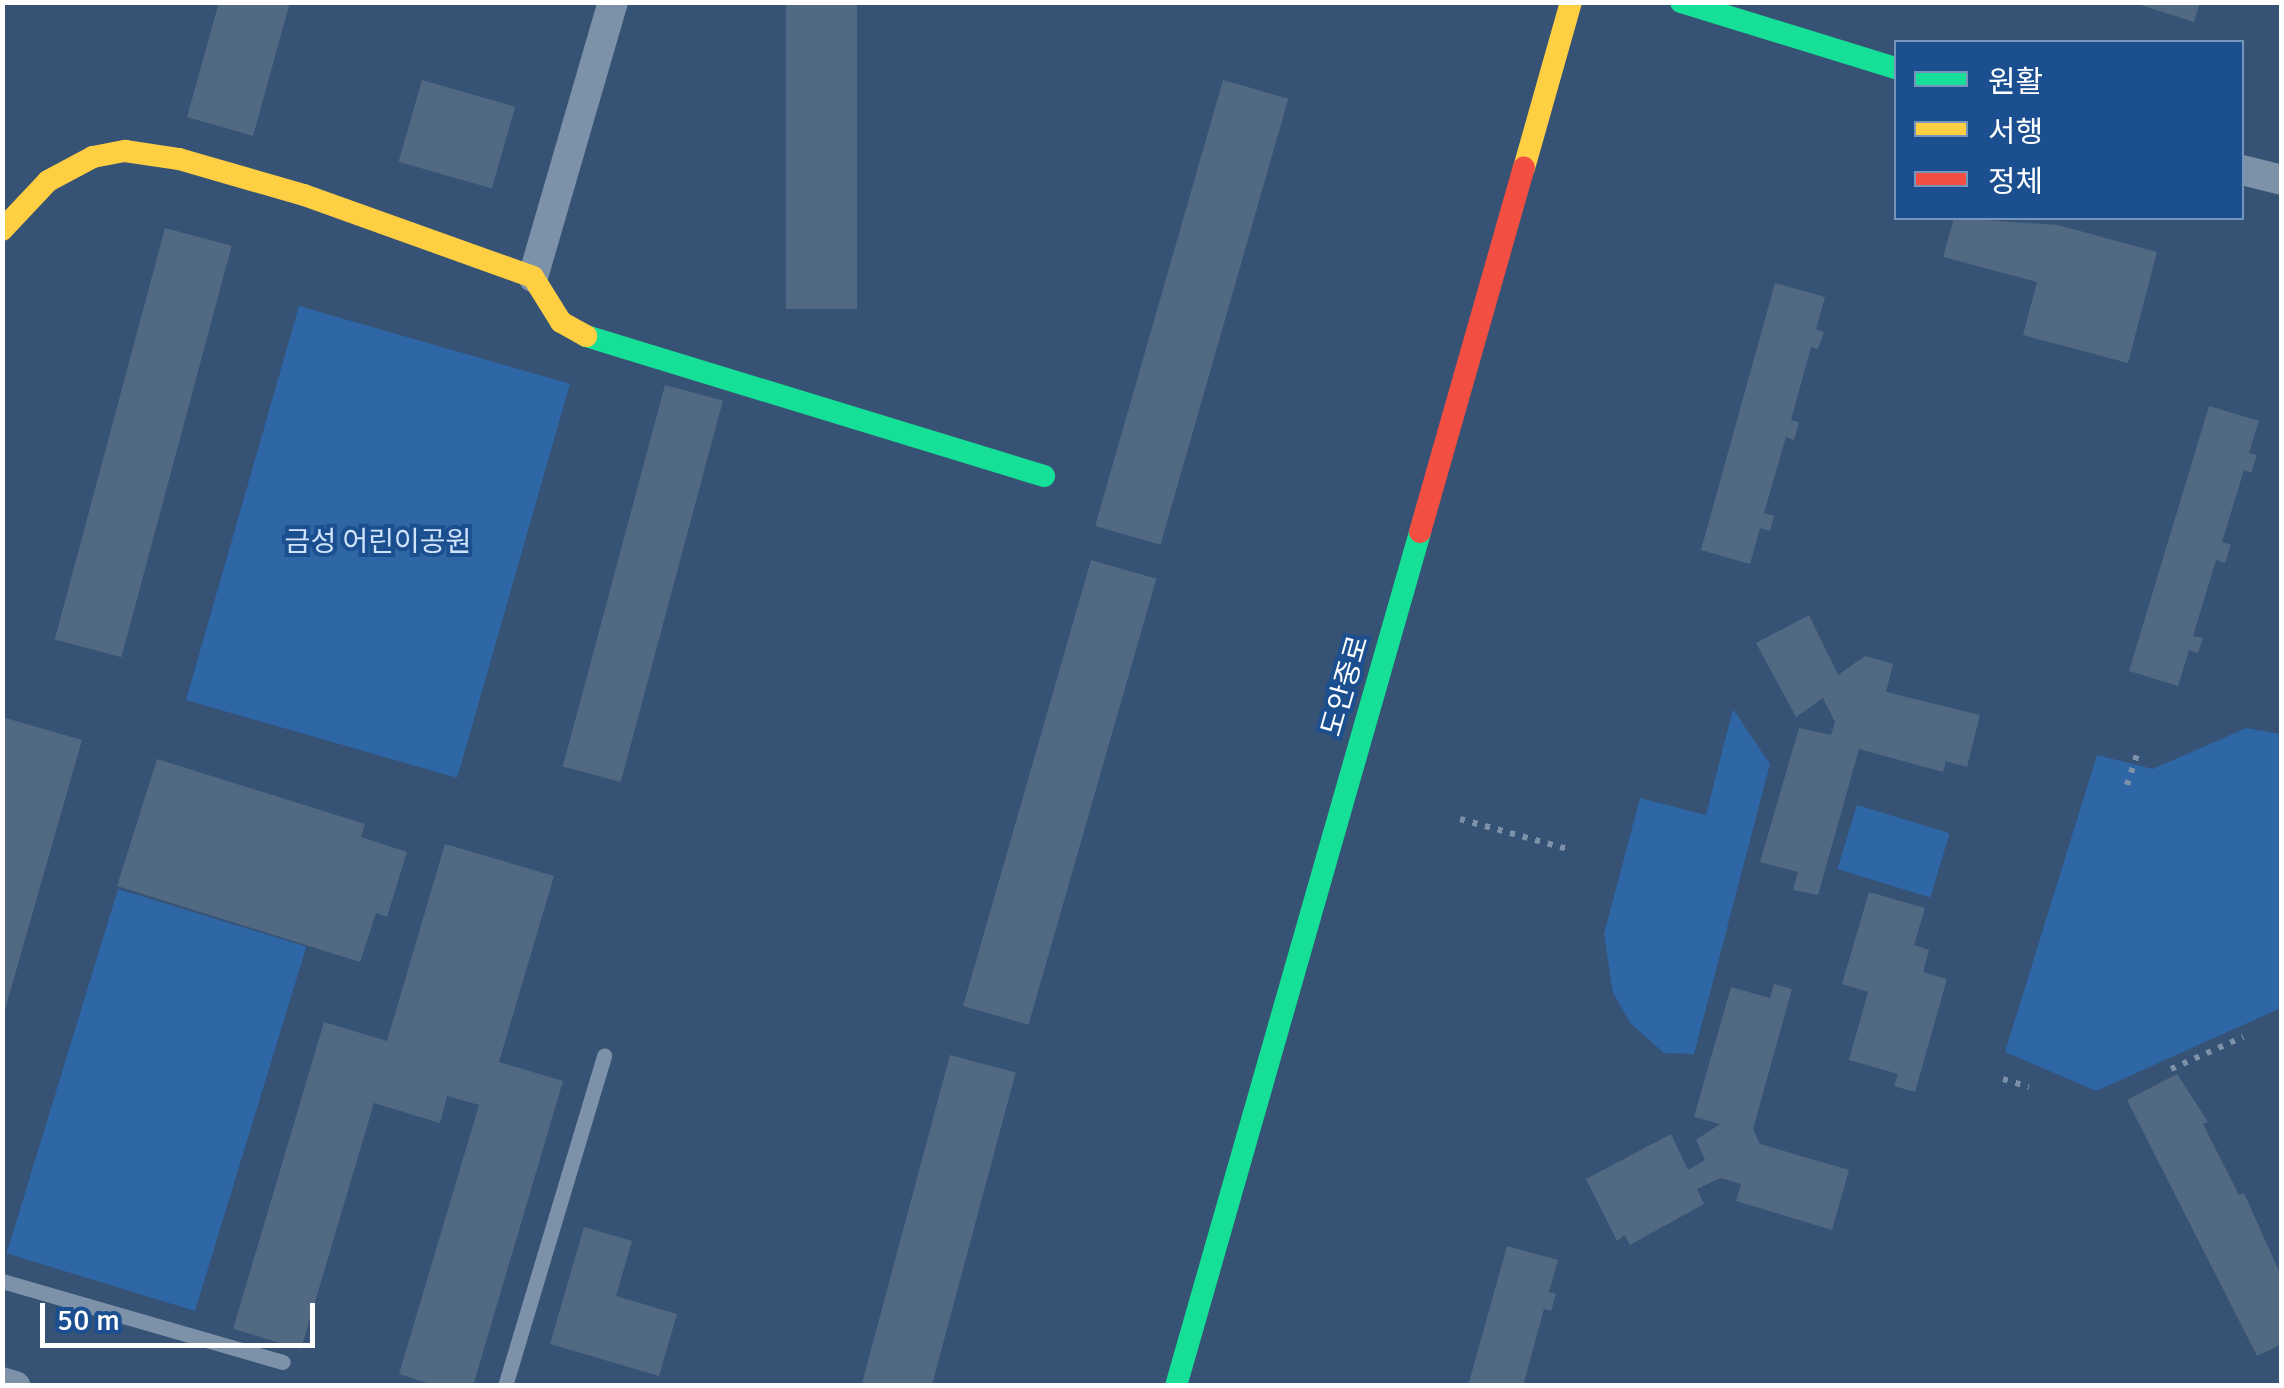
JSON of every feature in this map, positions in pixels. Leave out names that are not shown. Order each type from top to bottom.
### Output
[{"type":"street","points":[[533,277],[613,2]]},
{"type":"street","name":"도안중로","points":[[1176,1386],[1571,2]]},
{"type":"street","points":[[1681,2],[1894,67]]},
{"type":"street","points":[[2,230],[71,166],[126,150],[304,195],[533,277],[561,322],[580,336],[1044,476]]},
{"type":"street","points":[[2244,170],[2282,180]]},
{"type":"street","points":[[2,1382],[15,1386]]},
{"type":"lane","points":[[505,1386],[604,1056]]},
{"type":"lane","points":[[2,1281],[283,1362]]},
{"type":"path","points":[[2128,786],[2138,751]]},
{"type":"path","points":[[1460,819],[1571,850]]},
{"type":"path","points":[[2170,1069],[2243,1037]]},
{"type":"path","points":[[2003,1080],[2029,1087]]},
{"type":"green space","name":"금성 어린이공원","points":[[299,306],[570,384],[457,778],[186,700]]},
{"type":"green space","points":[[1733,709],[1770,764],[1694,1054],[1664,1053],[1631,1024],[1613,993],[1604,934],[1640,798],[1706,815]]},
{"type":"green space","points":[[2246,728],[2281,734],[2281,1008],[2096,1091],[2005,1052],[2097,755],[2153,769]]},
{"type":"green space","points":[[1857,805],[1950,833],[1930,897],[1837,869]]},
{"type":"green space","points":[[118,889],[306,947],[195,1311],[7,1253]]},
{"type":"building","points":[[219,2],[290,2],[253,136],[187,117]]},
{"type":"building","points":[[786,2],[857,2],[857,309],[786,309]]},
{"type":"building","points":[[2131,2],[2200,2],[2194,22]]},
{"type":"building","points":[[422,80],[515,107],[492,188],[399,162]]},
{"type":"building","points":[[1223,80],[1288,99],[1160,545],[1095,526]]},
{"type":"building","points":[[1953,220],[2058,225],[2157,252],[2128,363],[2023,335],[2037,282],[1943,257]]},
{"type":"building","points":[[165,228],[232,246],[121,657],[55,639]]},
{"type":"building","points":[[1775,283],[1825,297],[1816,329],[1824,332],[1818,349],[1811,347],[1791,420],[1799,422],[1794,440],[1786,437],[1764,513],[1774,516],[1770,531],[1760,528],[1750,564],[1701,550]]},
{"type":"building","points":[[665,385],[723,401],[621,782],[563,767]]},
{"type":"building","points":[[2209,406],[2259,421],[2249,453],[2257,455],[2251,473],[2244,470],[2222,542],[2231,545],[2225,563],[2216,560],[2193,636],[2203,638],[2198,653],[2189,650],[2178,686],[2129,671]]},
{"type":"building","points":[[1091,560],[1156,579],[1028,1025],[963,1006]]},
{"type":"building","points":[[1809,615],[1838,675],[1865,656],[1893,664],[1886,692],[1980,715],[1967,767],[1946,761],[1943,772],[1859,749],[1818,895],[1793,890],[1798,872],[1760,862],[1799,728],[1831,735],[1835,722],[1823,698],[1796,717],[1756,643]]},
{"type":"building","points":[[2,717],[82,740],[4,1013],[2,1013]]},
{"type":"building","points":[[157,759],[365,824],[361,837],[407,852],[387,917],[376,913],[360,962],[117,886]]},
{"type":"building","points":[[445,844],[554,876],[499,1062],[563,1081],[473,1386],[437,1386],[399,1374],[479,1105],[447,1096],[440,1123],[374,1103],[301,1349],[233,1329],[324,1022],[387,1041]]},
{"type":"building","points":[[1869,892],[1925,908],[1914,945],[1929,950],[1923,972],[1947,979],[1915,1092],[1894,1086],[1898,1074],[1849,1060],[1868,992],[1842,984]]},
{"type":"building","points":[[1774,984],[1792,989],[1753,1129],[1760,1144],[1849,1170],[1832,1230],[1736,1201],[1741,1184],[1720,1178],[1697,1189],[1704,1204],[1630,1245],[1625,1235],[1617,1241],[1586,1179],[1671,1134],[1688,1170],[1705,1160],[1696,1140],[1720,1124],[1694,1117],[1731,987],[1770,998]]},
{"type":"building","points":[[950,1055],[1016,1073],[932,1386],[861,1386]]},
{"type":"building","points":[[2177,1074],[2208,1122],[2203,1124],[2239,1195],[2244,1193],[2282,1278],[2282,1344],[2257,1356],[2127,1100]]},
{"type":"building","points":[[584,1227],[632,1241],[616,1296],[677,1314],[659,1376],[550,1344]]},
{"type":"building","points":[[1507,1246],[1558,1260],[1549,1292],[1556,1294],[1551,1311],[1544,1309],[1523,1386],[1468,1386]]},
{"type":"traffic: fast","points":[[1681,2],[1894,67]]},
{"type":"traffic: fast","points":[[586,336],[1044,476]]},
{"type":"traffic: fast","points":[[1176,1386],[1420,532]]},
{"type":"traffic: slow","points":[[1524,168],[1571,2]]},
{"type":"traffic: slow","points":[[2,230],[48,181],[93,157],[125,151],[179,159],[304,195],[533,277],[561,322],[586,336]]},
{"type":"traffic: jam","points":[[1420,532],[1524,168]]}]
